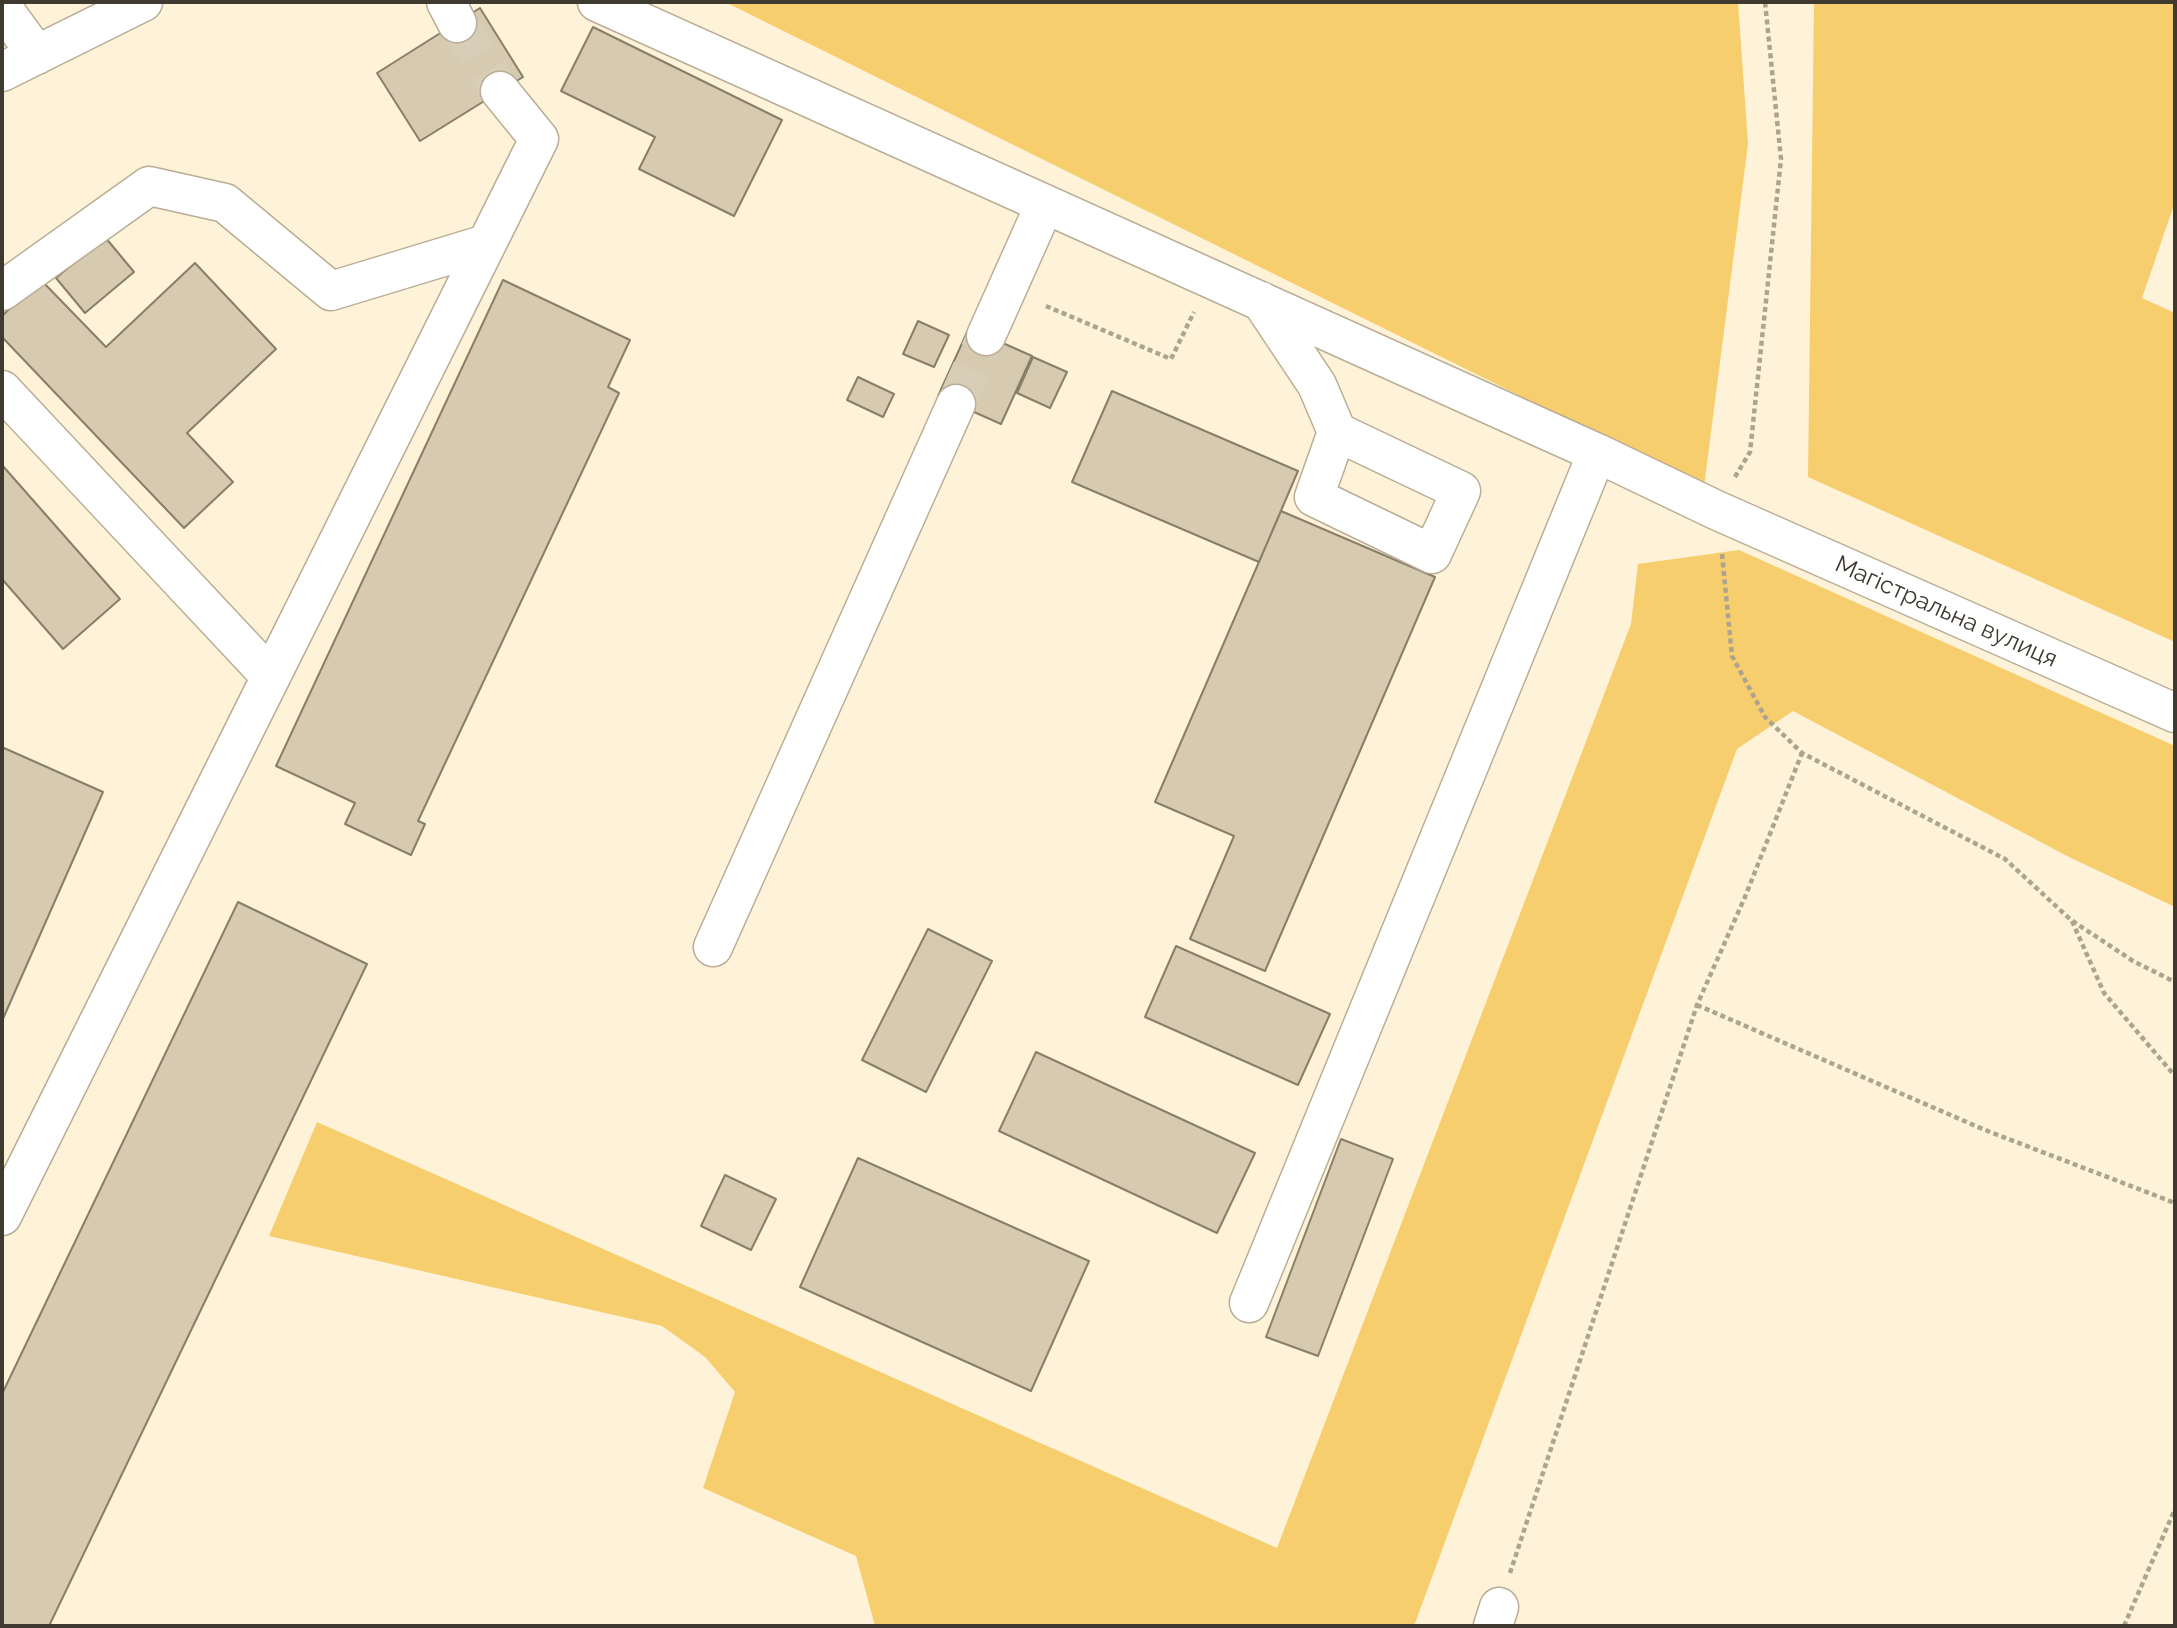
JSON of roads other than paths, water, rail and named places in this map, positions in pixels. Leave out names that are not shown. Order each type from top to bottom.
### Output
[{"type":"street","points":[[2,72],[143,2]]},
{"type":"street","name":"Магістральна вулиця","points":[[597,2],[1597,453],[1716,510],[2175,713]]},
{"type":"street","points":[[2,8],[37,55]]},
{"type":"street","points":[[2,1216],[538,139],[500,91]]},
{"type":"street","points":[[2,291],[149,186],[225,203],[331,290],[486,244]]},
{"type":"street","points":[[986,336],[1045,204]]},
{"type":"street","points":[[1261,301],[1317,385],[1337,432]]},
{"type":"street","points":[[2,390],[271,677]]},
{"type":"street","points":[[713,947],[956,404]]},
{"type":"street","points":[[1249,1303],[1597,453]]},
{"type":"tunnel","points":[[457,23],[500,91]]},
{"type":"tunnel","points":[[956,404],[986,336]]}]
